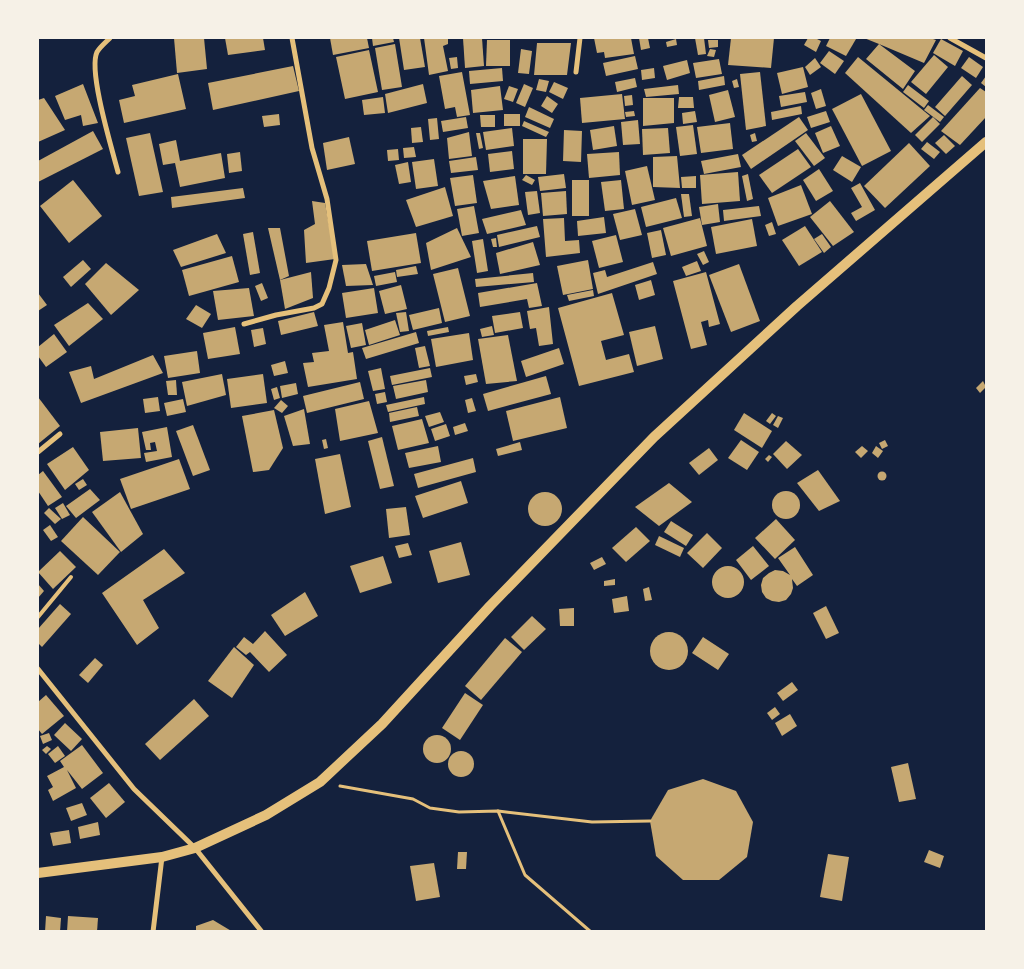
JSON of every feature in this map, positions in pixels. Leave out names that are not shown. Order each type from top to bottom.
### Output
[{"type":"main road","points":[[38,873],[162,857],[195,848],[266,815],[320,782],[382,724],[490,606],[654,437],[797,306],[986,142]]},
{"type":"street","points":[[110,38],[97,52],[95,61],[96,79],[118,172]]},
{"type":"street","points":[[244,324],[276,315],[314,308],[322,304],[329,288],[336,260],[327,199],[312,148],[292,38]]},
{"type":"street","points":[[576,72],[580,38]]},
{"type":"street","points":[[950,38],[986,58]]},
{"type":"street","points":[[38,452],[60,434]]},
{"type":"street","points":[[38,669],[134,789],[195,848],[262,932]]},
{"type":"street","points":[[153,932],[162,857]]},
{"type":"lane","points":[[38,617],[71,577]]},
{"type":"path","points":[[320,782],[413,799],[430,808],[459,812],[498,812],[592,822],[650,821]]},
{"type":"path","points":[[498,812],[525,875],[591,932]]},
{"type":"building","points":[[174,38],[204,38],[207,69],[177,73]]},
{"type":"building","points":[[225,38],[263,38],[265,50],[228,55]]},
{"type":"building","points":[[330,38],[367,38],[369,48],[333,55]]},
{"type":"building","points":[[372,38],[393,38],[394,42],[373,46]]},
{"type":"building","points":[[399,38],[420,38],[425,67],[404,70]]},
{"type":"building","points":[[424,38],[448,38],[448,44],[443,46],[448,71],[429,75]]},
{"type":"building","points":[[463,38],[482,38],[484,66],[465,68]]},
{"type":"building","points":[[594,38],[631,38],[634,54],[605,58],[604,52],[597,53]]},
{"type":"building","points":[[639,38],[648,38],[650,48],[641,50]]},
{"type":"building","points":[[695,38],[704,38],[706,54],[698,55]]},
{"type":"building","points":[[731,38],[774,38],[771,68],[728,65]]},
{"type":"building","points":[[808,38],[815,38],[821,41],[816,52],[804,45]]},
{"type":"building","points":[[830,38],[856,39],[846,56],[826,46]]},
{"type":"building","points":[[864,38],[930,38],[936,40],[924,63]]},
{"type":"building","points":[[676,39],[677,45],[667,47],[666,42]]},
{"type":"building","points":[[941,39],[963,51],[955,66],[933,53]]},
{"type":"building","points":[[487,40],[510,40],[510,66],[486,66]]},
{"type":"building","points":[[708,40],[718,40],[718,47],[709,48]]},
{"type":"building","points":[[537,43],[571,43],[567,75],[534,75]]},
{"type":"building","points":[[395,44],[402,87],[382,90],[375,48]]},
{"type":"building","points":[[879,44],[915,71],[903,89],[866,59]]},
{"type":"building","points":[[521,49],[532,51],[529,74],[518,73]]},
{"type":"building","points":[[710,49],[716,50],[714,57],[707,56]]},
{"type":"building","points":[[369,50],[378,92],[345,99],[336,57]]},
{"type":"building","points":[[829,51],[844,61],[835,74],[820,63]]},
{"type":"building","points":[[934,55],[948,67],[926,94],[911,82]]},
{"type":"building","points":[[635,56],[638,69],[606,76],[603,63]]},
{"type":"building","points":[[457,57],[458,68],[451,69],[449,58]]},
{"type":"building","points":[[858,57],[930,116],[911,133],[845,73]]},
{"type":"building","points":[[969,57],[983,67],[976,78],[961,68]]},
{"type":"building","points":[[815,58],[821,67],[810,75],[805,67]]},
{"type":"building","points":[[719,59],[722,74],[696,78],[693,63]]},
{"type":"building","points":[[687,60],[690,73],[667,80],[663,66]]},
{"type":"building","points":[[293,66],[299,91],[213,110],[208,83]]},
{"type":"building","points":[[803,67],[808,87],[782,94],[777,73]]},
{"type":"building","points":[[502,68],[503,81],[470,84],[469,71]]},
{"type":"building","points":[[654,68],[655,78],[642,80],[641,70]]},
{"type":"building","points":[[462,72],[470,115],[457,117],[455,107],[445,109],[439,76]]},
{"type":"building","points":[[760,72],[766,126],[746,130],[740,74]]},
{"type":"building","points":[[178,74],[186,109],[124,123],[119,100],[135,96],[132,85]]},
{"type":"building","points":[[724,76],[725,85],[699,90],[698,81]]},
{"type":"building","points":[[962,76],[972,85],[945,116],[935,107]]},
{"type":"building","points":[[986,76],[986,87],[981,83]]},
{"type":"building","points":[[635,78],[637,87],[617,92],[615,82]]},
{"type":"building","points":[[539,79],[549,81],[546,92],[536,90]]},
{"type":"building","points":[[737,79],[739,87],[734,88],[732,81]]},
{"type":"building","points":[[554,82],[568,88],[563,99],[549,92]]},
{"type":"building","points":[[83,84],[98,123],[83,126],[81,115],[65,120],[55,96]]},
{"type":"building","points":[[423,84],[427,103],[388,113],[385,94]]},
{"type":"building","points":[[524,84],[533,88],[525,107],[516,103]]},
{"type":"building","points":[[678,85],[679,94],[646,97],[644,89]]},
{"type":"building","points":[[908,85],[929,101],[924,108],[903,92]]},
{"type":"building","points":[[500,86],[503,110],[473,113],[471,90]]},
{"type":"building","points":[[509,86],[518,89],[513,102],[504,99]]},
{"type":"building","points":[[980,88],[986,92],[986,117],[960,145],[941,131]]},
{"type":"building","points":[[821,89],[826,106],[816,109],[811,93]]},
{"type":"building","points":[[728,90],[735,117],[715,122],[709,95]]},
{"type":"building","points":[[805,92],[807,102],[781,107],[779,96]]},
{"type":"building","points":[[622,94],[625,119],[582,123],[580,98]]},
{"type":"building","points":[[861,94],[891,151],[862,166],[832,109]]},
{"type":"building","points":[[632,95],[633,105],[625,106],[624,96]]},
{"type":"building","points":[[547,96],[558,104],[552,113],[541,106]]},
{"type":"building","points":[[383,97],[385,113],[364,115],[362,100]]},
{"type":"building","points":[[679,97],[693,97],[694,108],[678,108]]},
{"type":"building","points":[[44,98],[65,130],[38,142],[38,100]]},
{"type":"building","points":[[643,98],[674,98],[674,123],[643,126]]},
{"type":"building","points":[[928,105],[944,117],[940,122],[924,110]]},
{"type":"building","points":[[801,106],[802,114],[772,120],[771,112]]},
{"type":"building","points":[[529,107],[554,119],[550,128],[525,117]]},
{"type":"building","points":[[634,111],[635,116],[626,117],[625,112]]},
{"type":"building","points":[[695,111],[697,122],[683,124],[682,113]]},
{"type":"building","points":[[826,111],[830,122],[811,128],[807,117]]},
{"type":"building","points":[[279,114],[280,125],[264,127],[262,116]]},
{"type":"building","points":[[504,114],[520,114],[520,126],[504,126]]},
{"type":"building","points":[[480,115],[495,115],[495,127],[481,127]]},
{"type":"building","points":[[466,117],[468,128],[443,132],[441,121]]},
{"type":"building","points":[[799,117],[808,130],[751,169],[742,155]]},
{"type":"building","points":[[933,117],[940,124],[922,142],[915,135]]},
{"type":"building","points":[[437,118],[439,139],[430,140],[428,119]]},
{"type":"building","points":[[638,120],[640,144],[623,145],[621,122]]},
{"type":"building","points":[[524,121],[549,132],[546,137],[522,126]]},
{"type":"building","points":[[730,123],[733,149],[701,153],[697,127]]},
{"type":"building","points":[[693,125],[697,154],[680,156],[676,127]]},
{"type":"building","points":[[614,126],[617,146],[593,150],[590,130]]},
{"type":"building","points":[[831,126],[840,146],[823,153],[815,133]]},
{"type":"building","points":[[421,127],[423,142],[412,143],[411,128]]},
{"type":"building","points":[[512,128],[514,146],[486,150],[483,132]]},
{"type":"building","points":[[668,128],[670,153],[643,155],[642,129]]},
{"type":"building","points":[[564,130],[582,131],[581,162],[563,161]]},
{"type":"building","points":[[93,131],[103,149],[38,182],[38,161]]},
{"type":"building","points":[[469,132],[472,156],[449,159],[447,138]]},
{"type":"building","points":[[150,133],[163,192],[139,196],[126,138]]},
{"type":"building","points":[[476,133],[480,133],[483,148],[479,149]]},
{"type":"building","points":[[755,133],[757,141],[752,142],[750,135]]},
{"type":"building","points":[[806,133],[825,158],[814,166],[795,141]]},
{"type":"building","points":[[944,135],[955,146],[946,154],[935,143]]},
{"type":"building","points":[[349,137],[355,164],[327,170],[323,143]]},
{"type":"building","points":[[523,139],[547,139],[546,174],[523,174]]},
{"type":"building","points":[[176,140],[180,161],[221,153],[225,178],[180,187],[175,163],[163,165],[159,144]]},
{"type":"building","points":[[927,142],[940,152],[934,159],[921,149]]},
{"type":"building","points":[[909,143],[930,166],[885,208],[864,186]]},
{"type":"building","points":[[414,147],[416,157],[404,158],[403,148]]},
{"type":"building","points":[[398,149],[399,160],[388,161],[387,150]]},
{"type":"building","points":[[798,149],[811,167],[772,193],[759,175]]},
{"type":"building","points":[[512,151],[514,169],[490,172],[488,154]]},
{"type":"building","points":[[240,152],[242,171],[229,173],[227,154]]},
{"type":"building","points":[[619,152],[620,175],[589,178],[587,154]]},
{"type":"building","points":[[738,154],[741,167],[704,174],[701,161]]},
{"type":"building","points":[[677,156],[680,188],[653,187],[653,157]]},
{"type":"building","points":[[842,156],[861,167],[852,182],[833,170]]},
{"type":"building","points":[[476,157],[478,170],[451,173],[449,161]]},
{"type":"building","points":[[434,159],[438,186],[416,189],[412,162]]},
{"type":"building","points":[[408,162],[411,182],[399,184],[395,165]]},
{"type":"building","points":[[647,166],[655,200],[632,205],[625,171]]},
{"type":"building","points":[[819,169],[833,191],[816,201],[803,180]]},
{"type":"building","points":[[738,172],[740,201],[702,204],[700,175]]},
{"type":"building","points":[[564,174],[566,188],[540,191],[538,177]]},
{"type":"building","points":[[748,174],[753,199],[747,201],[742,176]]},
{"type":"building","points":[[473,175],[477,203],[455,206],[450,178]]},
{"type":"building","points":[[526,175],[535,180],[532,185],[522,180]]},
{"type":"building","points":[[515,176],[519,205],[491,209],[483,181]]},
{"type":"building","points":[[696,176],[696,188],[682,188],[681,177]]},
{"type":"building","points":[[73,180],[102,216],[69,243],[40,206]]},
{"type":"building","points":[[572,180],[589,180],[589,216],[572,216]]},
{"type":"building","points":[[621,180],[624,209],[605,211],[601,182]]},
{"type":"building","points":[[860,183],[875,210],[856,221],[851,213],[862,207],[851,188]]},
{"type":"building","points":[[801,185],[812,214],[778,226],[768,198]]},
{"type":"building","points":[[445,187],[453,216],[416,227],[406,200]]},
{"type":"building","points":[[243,188],[245,198],[172,208],[171,197]]},
{"type":"building","points":[[537,191],[540,213],[528,215],[525,192]]},
{"type":"building","points":[[566,191],[567,214],[543,216],[541,193]]},
{"type":"building","points":[[681,194],[689,194],[692,216],[684,217]]},
{"type":"building","points":[[676,198],[682,218],[646,227],[641,207]]},
{"type":"building","points":[[312,201],[325,203],[335,259],[306,263],[304,230],[315,224]]},
{"type":"building","points":[[830,201],[854,232],[833,246],[810,217]]},
{"type":"building","points":[[718,204],[720,222],[702,225],[699,207]]},
{"type":"building","points":[[474,206],[479,233],[462,236],[457,209]]},
{"type":"building","points":[[759,206],[761,216],[724,221],[723,210]]},
{"type":"building","points":[[635,209],[642,235],[620,240],[613,214]]},
{"type":"building","points":[[521,210],[526,225],[487,234],[482,219]]},
{"type":"building","points":[[604,217],[606,233],[578,236],[577,221]]},
{"type":"building","points":[[564,218],[565,241],[579,240],[580,253],[546,257],[543,219]]},
{"type":"building","points":[[700,218],[707,246],[671,256],[663,228]]},
{"type":"building","points":[[752,219],[757,246],[716,254],[711,227]]},
{"type":"building","points":[[772,222],[776,234],[769,236],[765,225]]},
{"type":"building","points":[[537,226],[540,237],[499,247],[497,235]]},
{"type":"building","points":[[805,226],[822,252],[799,266],[782,240]]},
{"type":"building","points":[[268,228],[280,228],[289,276],[280,280]]},
{"type":"building","points":[[457,228],[471,257],[431,270],[426,243]]},
{"type":"building","points":[[661,230],[666,255],[652,258],[647,233]]},
{"type":"building","points":[[253,232],[260,273],[250,275],[243,234]]},
{"type":"building","points":[[416,233],[421,263],[372,271],[367,241]]},
{"type":"building","points":[[217,234],[226,253],[181,267],[173,250]]},
{"type":"building","points":[[822,234],[831,247],[824,253],[814,239]]},
{"type":"building","points":[[616,235],[623,262],[599,268],[592,241]]},
{"type":"building","points":[[496,238],[497,247],[493,247],[491,239]]},
{"type":"building","points":[[483,239],[488,271],[477,273],[472,241]]},
{"type":"building","points":[[533,242],[540,265],[500,274],[496,253]]},
{"type":"building","points":[[704,251],[709,262],[703,265],[697,254]]},
{"type":"building","points":[[232,256],[239,282],[189,296],[182,270]]},
{"type":"building","points":[[83,260],[91,269],[71,287],[63,277]]},
{"type":"building","points":[[588,260],[593,289],[563,295],[557,266]]},
{"type":"building","points":[[697,261],[701,271],[686,276],[682,267]]},
{"type":"building","points":[[653,262],[657,274],[598,294],[593,273],[605,270],[607,277]]},
{"type":"building","points":[[106,263],[139,290],[111,315],[85,284]]},
{"type":"building","points":[[366,264],[373,285],[346,286],[342,265]]},
{"type":"building","points":[[739,264],[760,321],[731,332],[709,275]]},
{"type":"building","points":[[416,266],[418,274],[397,277],[396,270]]},
{"type":"building","points":[[458,268],[470,316],[445,322],[433,274]]},
{"type":"building","points":[[311,272],[313,298],[285,309],[280,280]]},
{"type":"building","points":[[395,272],[397,282],[376,286],[374,276]]},
{"type":"building","points":[[706,272],[720,324],[709,327],[708,320],[701,322],[707,345],[691,349],[673,281]]},
{"type":"building","points":[[533,273],[534,282],[476,287],[475,279]]},
{"type":"building","points":[[651,280],[655,295],[639,300],[635,285]]},
{"type":"building","points":[[262,283],[268,298],[261,301],[255,286]]},
{"type":"building","points":[[537,283],[542,306],[529,308],[527,299],[480,307],[478,293]]},
{"type":"building","points":[[401,285],[407,309],[385,314],[379,291]]},
{"type":"building","points":[[249,288],[254,316],[218,320],[213,291]]},
{"type":"building","points":[[374,288],[378,313],[346,318],[342,293]]},
{"type":"building","points":[[593,290],[594,296],[569,301],[567,295]]},
{"type":"building","points":[[38,293],[47,305],[38,311]]},
{"type":"building","points":[[612,293],[624,335],[601,341],[606,360],[629,354],[634,372],[579,386],[558,308]]},
{"type":"building","points":[[88,303],[103,319],[69,346],[54,325]]},
{"type":"building","points":[[196,305],[211,314],[202,328],[186,319]]},
{"type":"building","points":[[549,307],[553,344],[539,346],[536,328],[530,329],[527,311]]},
{"type":"building","points":[[439,308],[442,323],[413,330],[409,315]]},
{"type":"building","points":[[314,312],[318,326],[281,335],[278,321]]},
{"type":"building","points":[[406,312],[409,331],[400,332],[396,313]]},
{"type":"building","points":[[520,312],[523,328],[495,333],[492,316]]},
{"type":"building","points":[[395,320],[400,335],[369,345],[365,330]]},
{"type":"building","points":[[343,322],[348,353],[353,352],[357,379],[308,387],[303,363],[314,362],[312,353],[329,351],[324,325]]},
{"type":"building","points":[[362,323],[366,345],[351,348],[346,326]]},
{"type":"building","points":[[492,326],[494,335],[482,337],[480,329]]},
{"type":"building","points":[[655,326],[663,359],[637,366],[629,332]]},
{"type":"building","points":[[235,327],[240,354],[208,359],[203,333]]},
{"type":"building","points":[[448,327],[449,332],[428,336],[427,331]]},
{"type":"building","points":[[263,328],[266,344],[254,347],[251,330]]},
{"type":"building","points":[[416,332],[419,343],[366,359],[362,348]]},
{"type":"building","points":[[469,333],[473,360],[436,367],[431,339]]},
{"type":"building","points":[[54,334],[67,352],[46,367],[38,356],[38,347]]},
{"type":"building","points":[[508,335],[517,381],[486,384],[478,339]]},
{"type":"building","points":[[425,346],[430,366],[419,368],[415,348]]},
{"type":"building","points":[[559,348],[564,364],[526,377],[521,361]]},
{"type":"building","points":[[197,351],[200,373],[168,378],[164,356]]},
{"type":"building","points":[[153,355],[163,373],[81,403],[69,372],[91,366],[94,379]]},
{"type":"building","points":[[285,361],[288,373],[274,376],[271,365]]},
{"type":"building","points":[[381,368],[385,389],[373,391],[368,371]]},
{"type":"building","points":[[430,368],[432,377],[392,385],[390,376]]},
{"type":"building","points":[[222,374],[226,395],[187,406],[182,382]]},
{"type":"building","points":[[263,374],[267,403],[231,408],[227,379]]},
{"type":"building","points":[[476,374],[478,382],[466,385],[464,376]]},
{"type":"building","points":[[546,376],[551,394],[488,411],[483,394]]},
{"type":"building","points":[[176,380],[177,395],[168,395],[166,381]]},
{"type":"building","points":[[426,380],[428,392],[396,399],[393,386]]},
{"type":"building","points":[[983,381],[986,387],[980,393],[976,388]]},
{"type":"building","points":[[360,382],[364,399],[307,413],[303,396]]},
{"type":"building","points":[[296,383],[298,394],[282,398],[280,386]]},
{"type":"building","points":[[277,387],[280,398],[274,400],[271,389]]},
{"type":"building","points":[[385,392],[387,402],[377,404],[375,394]]},
{"type":"building","points":[[38,397],[60,426],[38,444]]},
{"type":"building","points":[[158,397],[160,411],[145,413],[143,399]]},
{"type":"building","points":[[424,397],[425,404],[388,412],[386,405]]},
{"type":"building","points":[[560,397],[567,428],[513,441],[506,411]]},
{"type":"building","points":[[472,398],[476,411],[468,413],[465,400]]},
{"type":"building","points":[[183,399],[186,412],[167,416],[164,403]]},
{"type":"building","points":[[281,400],[288,406],[282,413],[274,408]]},
{"type":"building","points":[[369,401],[378,433],[340,441],[335,409]]},
{"type":"building","points":[[417,407],[419,416],[390,422],[389,413]]},
{"type":"building","points":[[304,409],[310,444],[293,446],[284,416]]},
{"type":"building","points":[[274,410],[283,448],[269,470],[253,472],[242,416]]},
{"type":"building","points":[[440,412],[444,422],[429,427],[425,416]]},
{"type":"building","points":[[744,413],[772,431],[762,448],[734,430]]},
{"type":"building","points":[[772,413],[776,416],[770,424],[766,421]]},
{"type":"building","points":[[778,416],[783,418],[778,428],[773,425]]},
{"type":"building","points":[[422,419],[429,443],[398,450],[392,426]]},
{"type":"building","points":[[465,423],[468,431],[455,435],[453,427]]},
{"type":"building","points":[[446,424],[450,436],[435,441],[431,429]]},
{"type":"building","points":[[193,425],[210,470],[193,476],[176,431]]},
{"type":"building","points":[[167,427],[172,457],[146,462],[144,453],[157,451],[155,442],[150,443],[151,450],[146,450],[142,432]]},
{"type":"building","points":[[138,428],[141,458],[103,461],[100,432]]},
{"type":"building","points":[[382,437],[394,486],[380,489],[368,441]]},
{"type":"building","points":[[326,439],[328,448],[324,449],[322,440]]},
{"type":"building","points":[[741,440],[759,452],[747,470],[728,458]]},
{"type":"building","points":[[885,440],[888,446],[882,449],[879,443]]},
{"type":"building","points":[[786,441],[802,455],[787,469],[773,454]]},
{"type":"building","points":[[520,442],[522,450],[498,456],[496,449]]},
{"type":"building","points":[[438,446],[441,462],[409,468],[405,453]]},
{"type":"building","points":[[862,446],[868,451],[861,458],[855,452]]},
{"type":"building","points":[[876,446],[883,451],[878,458],[872,453]]},
{"type":"building","points":[[73,447],[89,470],[65,490],[47,464]]},
{"type":"building","points":[[709,448],[718,460],[699,475],[689,463]]},
{"type":"building","points":[[340,454],[351,507],[325,514],[315,459]]},
{"type":"building","points":[[769,455],[772,457],[768,462],[765,459]]},
{"type":"building","points":[[473,458],[476,472],[418,488],[414,474]]},
{"type":"building","points":[[179,459],[190,489],[131,509],[120,479]]},
{"type":"building","points":[[818,470],[840,501],[819,511],[797,483]]},
{"type":"building","points":[[43,471],[62,497],[48,506],[38,491],[38,475]]},
{"type":"building","points":[[882,471],[887,476],[882,481],[877,476]]},
{"type":"building","points":[[83,479],[87,485],[79,490],[75,484]]},
{"type":"building","points":[[461,481],[468,503],[423,518],[415,496]]},
{"type":"building","points":[[669,483],[692,502],[659,526],[635,507]]},
{"type":"building","points":[[90,489],[100,500],[76,518],[66,506]]},
{"type":"building","points":[[786,491],[796,495],[800,505],[796,515],[786,519],[776,515],[772,505],[776,495]]},
{"type":"building","points":[[120,492],[143,534],[121,552],[92,512]]},
{"type":"building","points":[[545,492],[552,493],[557,497],[561,502],[561,516],[557,521],[552,525],[545,526],[538,525],[533,521],[529,516],[528,509],[529,502],[533,497],[538,493]]},
{"type":"building","points":[[63,503],[70,515],[62,519],[55,508]]},
{"type":"building","points":[[406,507],[410,535],[389,538],[386,509]]},
{"type":"building","points":[[49,508],[61,519],[55,524],[44,513]]},
{"type":"building","points":[[83,517],[120,552],[98,575],[61,541]]},
{"type":"building","points":[[776,519],[795,540],[775,559],[755,538]]},
{"type":"building","points":[[671,521],[693,535],[686,546],[664,532]]},
{"type":"building","points":[[50,525],[58,537],[51,541],[43,530]]},
{"type":"building","points":[[636,527],[650,541],[626,562],[612,548]]},
{"type":"building","points":[[707,533],[722,548],[703,568],[687,553]]},
{"type":"building","points":[[659,536],[684,548],[680,557],[655,545]]},
{"type":"building","points":[[461,542],[470,575],[438,583],[429,551]]},
{"type":"building","points":[[408,543],[412,555],[399,558],[395,546]]},
{"type":"building","points":[[753,546],[769,566],[751,580],[736,560]]},
{"type":"building","points":[[795,547],[813,575],[797,586],[792,579],[793,588],[786,600],[772,601],[766,598],[762,592],[763,578],[775,570],[783,571],[790,575],[778,558]]},
{"type":"building","points":[[164,549],[185,573],[143,600],[159,628],[137,645],[102,593]]},
{"type":"building","points":[[60,551],[76,567],[53,589],[38,572]]},
{"type":"building","points":[[383,556],[392,583],[360,593],[350,566]]},
{"type":"building","points":[[602,557],[606,564],[594,570],[590,563]]},
{"type":"building","points":[[728,566],[740,570],[744,582],[740,594],[728,598],[716,594],[712,582],[716,570]]},
{"type":"building","points":[[615,579],[615,585],[604,586],[604,581]]},
{"type":"building","points":[[38,584],[44,591],[38,598]]},
{"type":"building","points":[[649,587],[652,600],[645,601],[643,589]]},
{"type":"building","points":[[305,592],[318,616],[285,636],[271,615]]},
{"type":"building","points":[[627,596],[629,611],[614,613],[612,599]]},
{"type":"building","points":[[60,604],[71,614],[42,647],[38,643],[38,629]]},
{"type":"building","points":[[826,606],[839,633],[826,639],[813,613]]},
{"type":"building","points":[[574,608],[574,626],[560,626],[559,609]]},
{"type":"building","points":[[532,616],[546,629],[524,650],[511,637]]},
{"type":"building","points":[[265,631],[287,655],[269,672],[250,652],[246,655],[236,647],[244,637],[253,644]]},
{"type":"building","points":[[669,632],[683,637],[688,651],[683,665],[669,670],[655,665],[650,651],[655,637]]},
{"type":"building","points":[[703,637],[729,654],[718,670],[692,653]]},
{"type":"building","points":[[505,638],[522,652],[481,700],[465,686]]},
{"type":"building","points":[[234,647],[254,665],[232,698],[208,681]]},
{"type":"building","points":[[95,658],[103,665],[88,683],[79,675]]},
{"type":"building","points":[[792,682],[798,690],[783,701],[777,693]]},
{"type":"building","points":[[465,693],[483,705],[460,740],[442,728]]},
{"type":"building","points":[[46,695],[64,716],[42,734],[38,729],[38,702]]},
{"type":"building","points":[[194,699],[209,716],[160,760],[145,744]]},
{"type":"building","points":[[775,707],[780,714],[772,720],[767,713]]},
{"type":"building","points":[[790,714],[797,726],[782,736],[775,723]]},
{"type":"building","points":[[65,723],[82,739],[71,751],[54,735]]},
{"type":"building","points":[[49,733],[52,740],[43,744],[40,736]]},
{"type":"building","points":[[437,735],[447,739],[451,749],[447,759],[437,763],[427,759],[423,749],[427,739]]},
{"type":"building","points":[[82,745],[103,773],[82,789],[67,770],[76,788],[53,801],[48,790],[53,787],[47,776],[64,767],[60,761]]},
{"type":"building","points":[[47,746],[51,749],[46,754],[42,750]]},
{"type":"building","points":[[58,746],[65,756],[55,763],[48,754]]},
{"type":"building","points":[[461,751],[470,755],[474,764],[470,773],[461,777],[452,773],[448,764],[452,755]]},
{"type":"building","points":[[908,763],[916,799],[899,802],[891,767]]},
{"type":"building","points":[[703,779],[736,791],[753,822],[747,857],[719,880],[683,880],[656,856],[650,821],[668,790]]},
{"type":"building","points":[[109,783],[125,802],[106,818],[90,798]]},
{"type":"building","points":[[82,803],[87,815],[71,821],[66,808]]},
{"type":"building","points":[[98,822],[100,835],[80,839],[78,827]]},
{"type":"building","points":[[69,830],[71,843],[53,846],[50,833]]},
{"type":"building","points":[[929,850],[944,856],[940,868],[924,862]]},
{"type":"building","points":[[458,852],[467,852],[466,869],[457,869]]},
{"type":"building","points":[[828,854],[849,857],[842,901],[820,897]]},
{"type":"building","points":[[434,863],[440,897],[416,901],[410,866]]},
{"type":"building","points":[[46,916],[61,918],[60,932],[45,932]]},
{"type":"building","points":[[68,916],[98,918],[97,932],[67,932]]},
{"type":"building","points":[[213,920],[233,932],[196,932],[196,926]]}]
